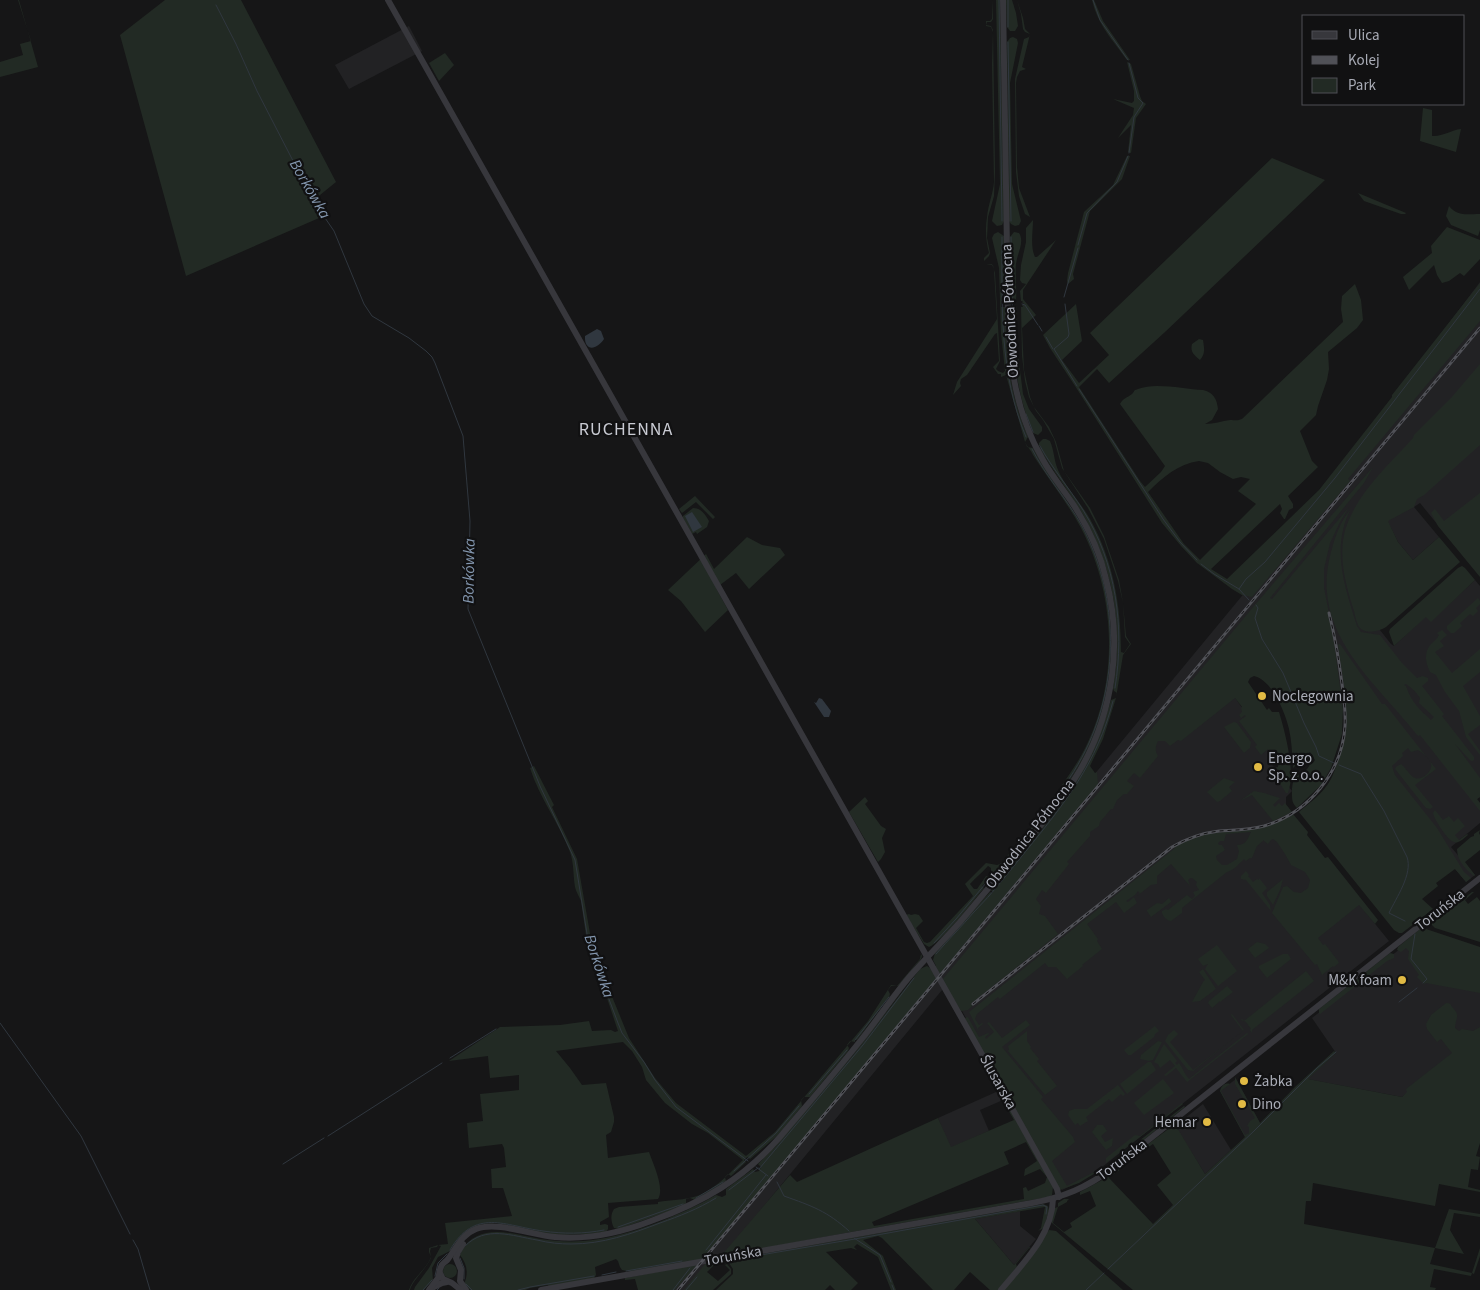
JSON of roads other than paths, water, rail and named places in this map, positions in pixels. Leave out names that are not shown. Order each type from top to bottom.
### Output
[{"type":"street","name":"Ślusarska","points":[[388,0],[934,968],[1057,1190],[1056,1198]]},
{"type":"street","name":"Obwodnica Północna","points":[[445,1262],[459,1242],[470,1232],[488,1226],[496,1226],[540,1236],[562,1238],[606,1235],[677,1212],[720,1190],[746,1171],[776,1141],[854,1048],[901,987],[969,911],[1039,827],[1076,777],[1090,750],[1101,724],[1110,688],[1115,642],[1113,612],[1108,584],[1099,556],[1080,514],[1036,447],[1019,405],[1012,373],[1008,327],[1003,0]]},
{"type":"street","name":"Toruńska","points":[[541,1290],[1056,1198],[1077,1191],[1100,1178],[1480,878]]},
{"type":"street","points":[[1001,1290],[1041,1240],[1056,1198]]},
{"type":"street","name":"Obwodnica Północna","points":[[458,1264],[456,1258],[458,1252],[470,1237],[482,1231],[503,1228]]},
{"type":"street","points":[[430,1290],[438,1278],[441,1266],[445,1262],[452,1261],[458,1264],[461,1270],[461,1283],[466,1290]]},
{"type":"street","points":[[440,1273],[442,1278],[460,1290]]},
{"type":"street","points":[[430,1290],[442,1283],[456,1280],[460,1276]]},
{"type":"waterway","points":[[999,0],[1002,221]]},
{"type":"waterway","points":[[1008,0],[1008,27]]},
{"type":"waterway","points":[[1093,0],[1100,20],[1128,60]]},
{"type":"waterway","name":"Borkówka","points":[[216,5],[257,91],[306,186],[334,231],[364,304],[372,316],[409,338],[426,351],[435,363],[463,436],[470,521],[468,609],[540,786],[575,860],[589,946],[622,1033],[676,1107],[748,1161]]},
{"type":"waterway","points":[[1008,42],[1011,221]]},
{"type":"waterway","points":[[1129,63],[1138,98],[1143,103],[1134,117],[1129,153]]},
{"type":"waterway","points":[[1078,245],[1087,213],[1117,182],[1128,156]]},
{"type":"waterway","points":[[1002,237],[1002,313],[1007,364],[1017,413],[1026,437]]},
{"type":"waterway","points":[[1011,237],[1013,337],[1016,371]]},
{"type":"waterway","points":[[1064,297],[1078,248]]},
{"type":"waterway","points":[[1239,589],[1246,579],[1265,562],[1335,478],[1480,289]]},
{"type":"waterway","points":[[1022,304],[1025,305],[1038,325]]},
{"type":"waterway","points":[[1065,304],[1069,334],[1054,349],[1077,386]]},
{"type":"waterway","points":[[1039,326],[1042,331]]},
{"type":"waterway","points":[[1046,337],[1053,349]]},
{"type":"waterway","points":[[1079,389],[1163,519],[1180,542],[1197,560]]},
{"type":"waterway","points":[[1026,414],[1033,432]]},
{"type":"waterway","points":[[1040,446],[1083,510],[1094,530],[1110,573],[1118,618],[1118,665],[1115,688]]},
{"type":"waterway","points":[[1032,449],[1076,516],[1094,551],[1108,605],[1110,633],[1110,661],[1099,717],[1082,758],[1056,798]]},
{"type":"waterway","points":[[1201,564],[1239,589],[1249,600]]},
{"type":"waterway","points":[[1256,605],[1258,608],[1255,618],[1262,639],[1283,673],[1319,756],[1334,763]]},
{"type":"waterway","points":[[936,954],[1001,882],[1066,799],[1089,763],[1098,744],[1113,701]]},
{"type":"waterway","points":[[1339,765],[1361,774],[1384,811],[1407,857],[1408,871],[1406,878],[1389,913],[1405,921]]},
{"type":"waterway","points":[[996,871],[1048,809]]},
{"type":"waterway","points":[[934,943],[986,883]]},
{"type":"waterway","points":[[1415,934],[1411,959],[1427,979],[1423,983]]},
{"type":"waterway","points":[[759,1169],[863,1045],[914,978]]},
{"type":"waterway","points":[[1399,1002],[1417,988]]},
{"type":"waterway","points":[[855,1040],[889,997]]},
{"type":"waterway","points":[[0,1023],[81,1136],[130,1234]]},
{"type":"waterway","points":[[450,1058],[496,1029]]},
{"type":"waterway","points":[[809,1094],[847,1050]]},
{"type":"waterway","points":[[1108,1269],[1254,1131],[1317,1068],[1336,1052]]},
{"type":"waterway","points":[[328,1136],[442,1063]]},
{"type":"waterway","points":[[734,1171],[776,1133],[799,1106]]},
{"type":"waterway","points":[[283,1164],[324,1138]]},
{"type":"waterway","name":"Borkówka","points":[[756,1167],[768,1176]]},
{"type":"waterway","points":[[729,1190],[758,1168]]},
{"type":"waterway","points":[[706,1250],[766,1175]]},
{"type":"waterway","points":[[696,1198],[723,1182]]},
{"type":"waterway","name":"Borkówka","points":[[777,1182],[784,1196],[834,1218],[849,1231]]},
{"type":"waterway","points":[[465,1246],[473,1240],[490,1234],[509,1235],[563,1244],[583,1244],[606,1240],[675,1218],[716,1198]]},
{"type":"waterway","points":[[618,1227],[683,1204]]},
{"type":"waterway","points":[[731,1260],[1043,1205],[1047,1207],[1046,1214]]},
{"type":"waterway","points":[[450,1250],[470,1228],[492,1222],[558,1233],[604,1230]]},
{"type":"waterway","name":"Borkówka","points":[[854,1238],[880,1255],[891,1282]]},
{"type":"waterway","points":[[133,1240],[138,1249],[150,1290]]},
{"type":"waterway","points":[[435,1276],[438,1263],[447,1254]]},
{"type":"waterway","points":[[460,1258],[464,1268],[464,1279]]},
{"type":"waterway","points":[[626,1271],[682,1261]]},
{"type":"waterway","points":[[673,1290],[690,1268]]},
{"type":"waterway","points":[[602,1275],[616,1272]]},
{"type":"waterway","points":[[1086,1290],[1104,1273]]},
{"type":"waterway","points":[[518,1290],[594,1276]]},
{"type":"waterway","points":[[686,1290],[697,1277]]},
{"type":"waterway","points":[[423,1290],[432,1280]]},
{"type":"waterway","points":[[466,1284],[472,1290]]},
{"type":"waterway","name":"Borkówka","points":[[892,1285],[894,1290]]},
{"type":"railway","points":[[678,1290],[1480,328]]},
{"type":"railway","points":[[973,1004],[1172,847],[1206,833],[1242,830],[1264,826],[1280,820],[1308,801],[1320,789],[1330,775],[1337,760],[1345,726],[1345,705],[1341,675],[1329,613]]},
{"type":"place","name":"Noclegownia","points":[[1262,696]]},
{"type":"place","name":"Energo Sp. z o.o.","points":[[1258,767]]},
{"type":"place","name":"M&K foam","points":[[1402,980]]},
{"type":"place","name":"Żabka","points":[[1244,1081]]},
{"type":"place","name":"Dino","points":[[1242,1104]]},
{"type":"place","name":"Hemar","points":[[1207,1122]]},
{"type":"district","name":"RUCHENNA","points":[[626,429]]}]
